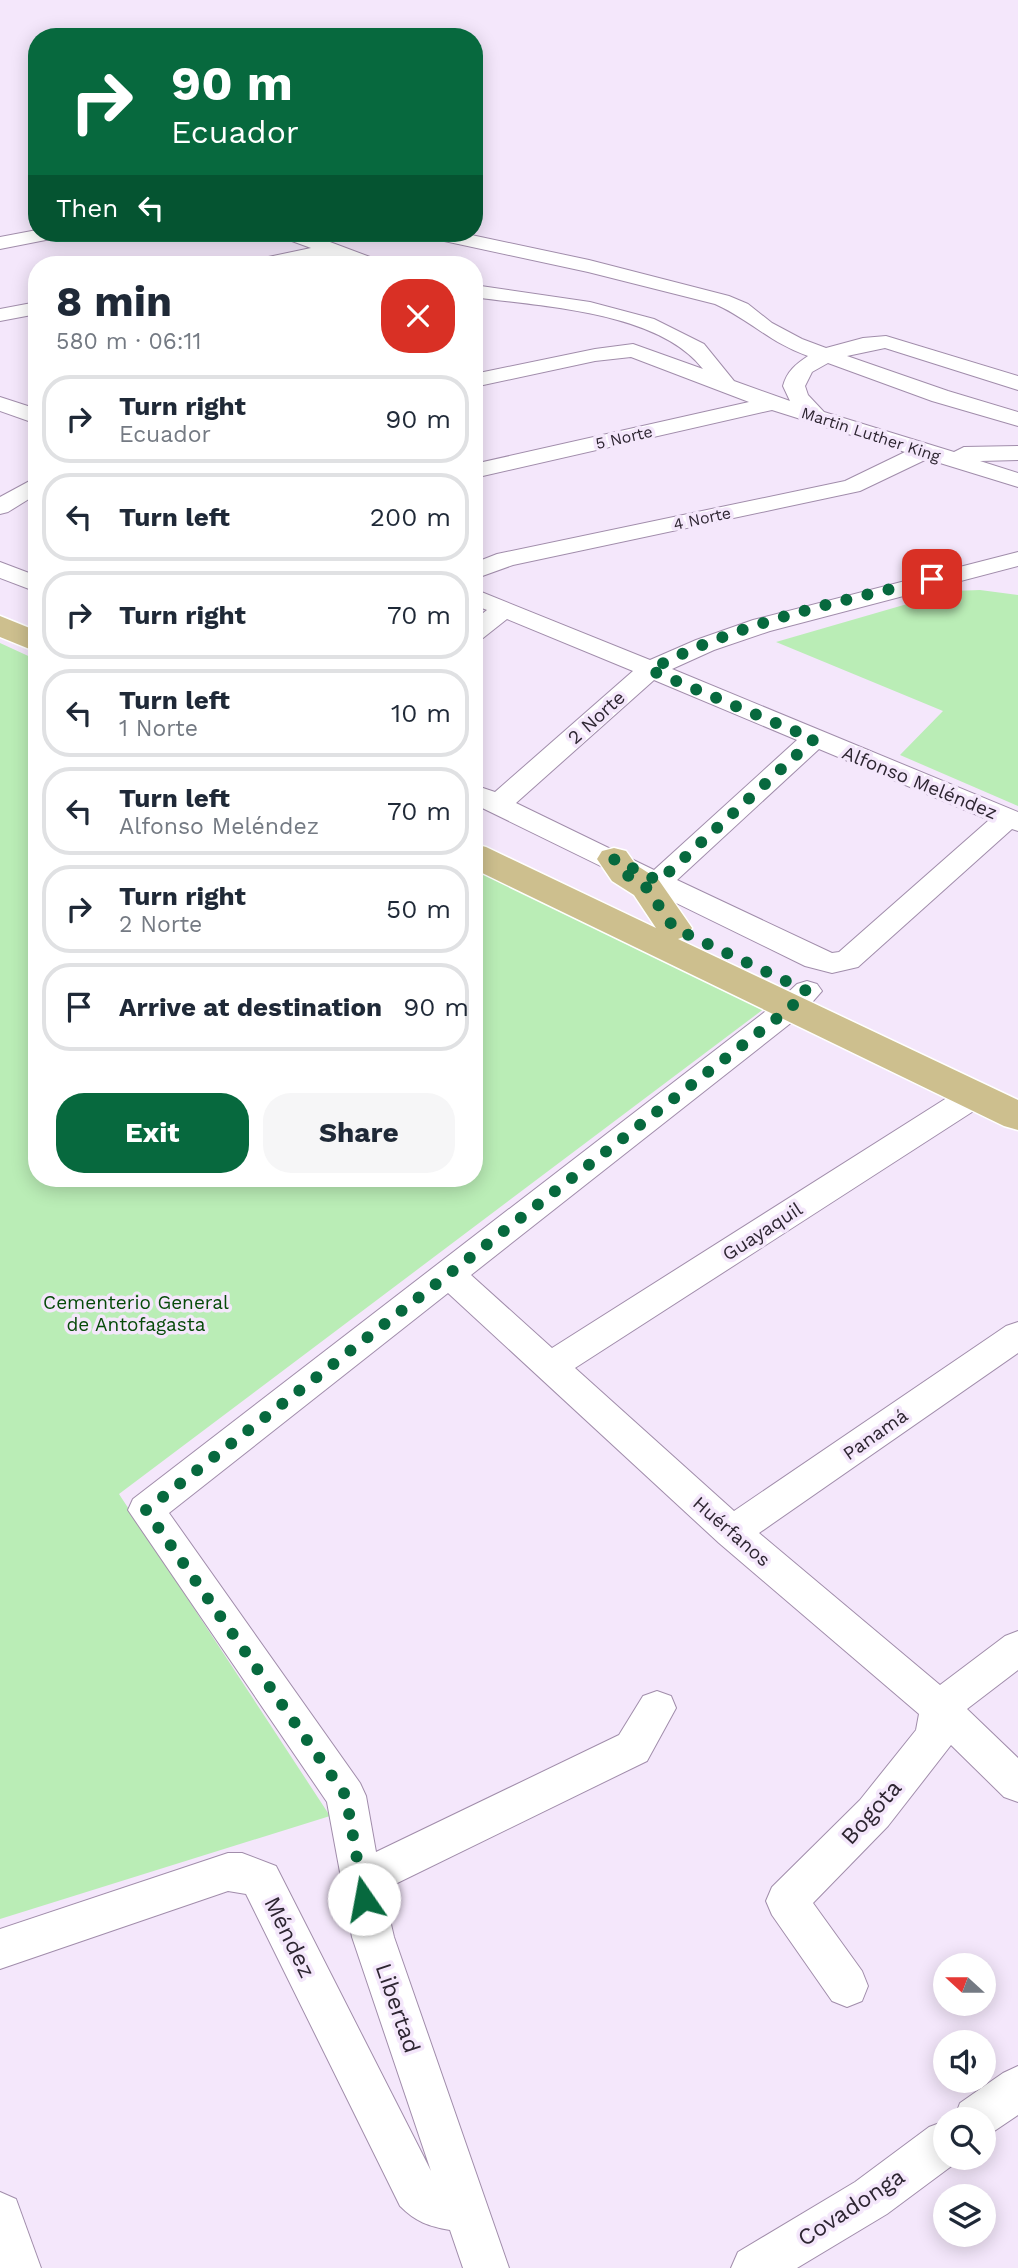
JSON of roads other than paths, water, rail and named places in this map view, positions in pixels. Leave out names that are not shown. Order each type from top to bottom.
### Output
[{"type":"main road","points":[[0,604],[28,617]]},
{"type":"main road","points":[[0,625],[28,639]]},
{"type":"main road","points":[[483,836],[674,928],[798,999],[975,1095],[1018,1115]]},
{"type":"main road","points":[[483,859],[798,999],[1018,1092]]},
{"type":"main road","points":[[614,859],[624,873],[646,887],[674,928]]},
{"type":"street","points":[[0,243],[28,238]]},
{"type":"street","points":[[312,242],[350,256]]},
{"type":"street","points":[[477,242],[589,266],[722,300],[741,308],[765,327],[794,344],[940,396],[1018,419]]},
{"type":"street","points":[[303,256],[334,250]]},
{"type":"street","points":[[483,292],[632,318],[670,333],[699,351],[725,384]]},
{"type":"street","points":[[483,303],[570,306]]},
{"type":"street","points":[[0,315],[28,310]]},
{"type":"street","points":[[816,416],[796,394],[793,383],[797,374],[828,356],[866,342],[886,342],[1018,383]]},
{"type":"street","name":"Martin Luther King","points":[[483,379],[595,355],[634,350],[773,403],[1018,480]]},
{"type":"street","points":[[0,398],[24,393]]},
{"type":"street","name":"5 Norte","points":[[483,469],[773,403]]},
{"type":"street","points":[[0,404],[28,414]]},
{"type":"street","points":[[932,453],[1018,453]]},
{"type":"street","name":"4 Norte","points":[[483,568],[506,559],[852,486],[932,453]]},
{"type":"street","points":[[0,507],[28,490]]},
{"type":"street","name":"2 Norte","points":[[486,799],[650,670],[678,654],[810,610],[1018,559]]},
{"type":"street","points":[[0,569],[28,581]]},
{"type":"street","name":"2 Norte","points":[[946,576],[1018,582]]},
{"type":"street","name":"Alfonso Meléndez","points":[[483,599],[1013,820]]},
{"type":"street","points":[[483,626],[505,608]]},
{"type":"street","points":[[659,881],[814,739]]},
{"type":"street","points":[[486,799],[815,959],[832,963],[848,960],[1013,820]]},
{"type":"street","points":[[450,1275],[798,999]]},
{"type":"street","name":"Guayaquil","points":[[549,1367],[975,1095]]},
{"type":"street","name":"Huérfanos","points":[[450,1275],[732,1532],[939,1708],[1018,1784]]},
{"type":"street","name":"Libertad","points":[[450,1275],[146,1510],[346,1796],[373,1937],[486,2268]]},
{"type":"street","name":"Panamá","points":[[732,1532],[1018,1335]]},
{"type":"street","points":[[939,1708],[1018,1648]]},
{"type":"street","points":[[360,1880],[633,1748],[657,1708]]},
{"type":"street","name":"Bogota","points":[[847,1986],[786,1901],[874,1813],[935,1736],[939,1708]]},
{"type":"street","name":"Méndez","points":[[0,1950],[228,1872],[242,1872],[261,1880],[416,2190],[430,2204],[466,2210]]},
{"type":"street","points":[[992,2107],[1018,2088]]},
{"type":"street","name":"Covadonga","points":[[754,2268],[871,2197],[933,2152]]},
{"type":"street","points":[[0,2215],[18,2268]]},
{"type":"park label","name":"Cementerio General de Antofagasta","points":[[136,1313]]}]
